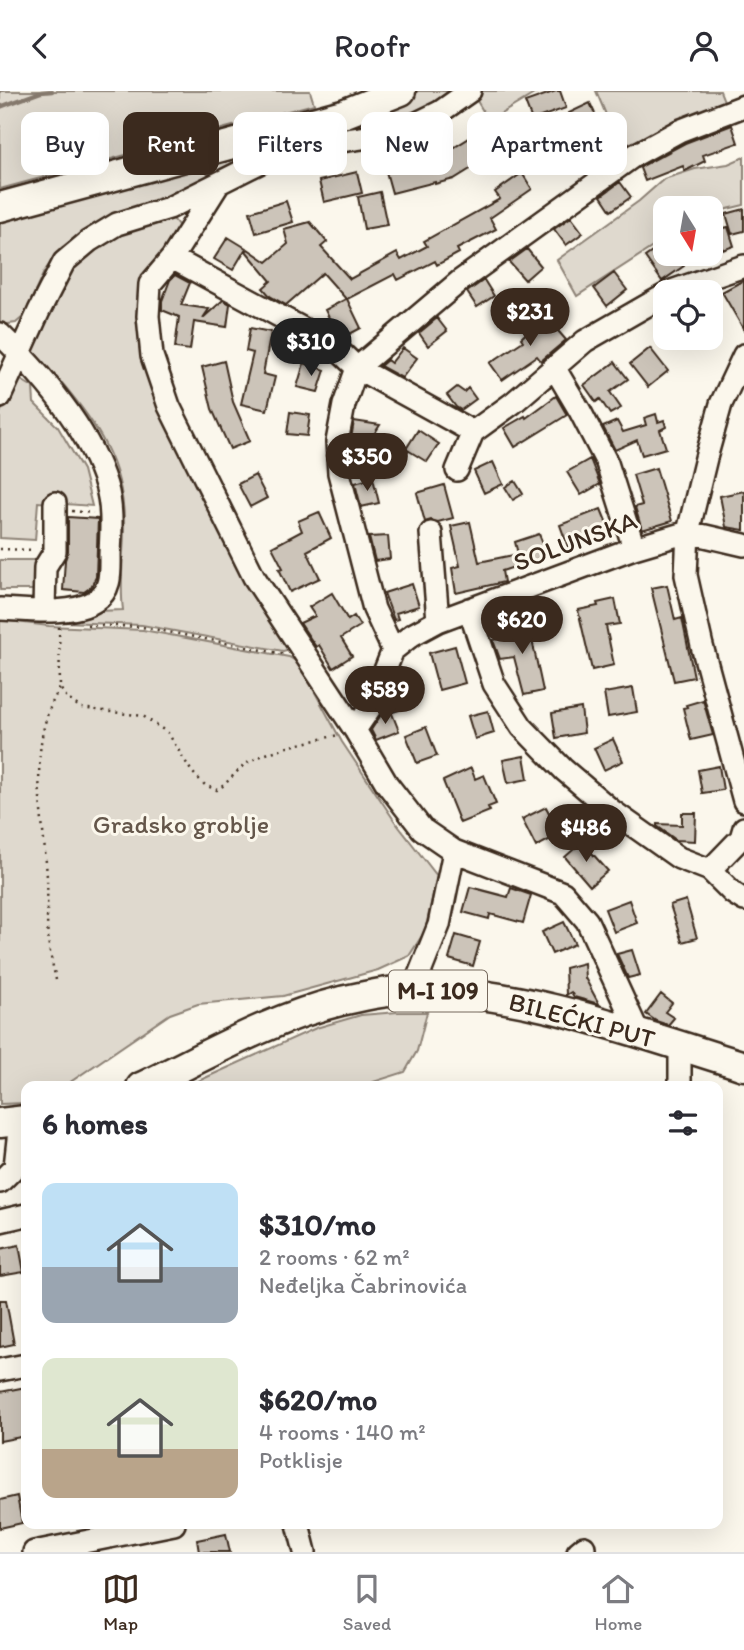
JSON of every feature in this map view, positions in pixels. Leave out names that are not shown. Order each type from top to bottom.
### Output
[{"type":"main road","points":[[0,207],[343,114],[401,91]]},
{"type":"main road","name":"BILEĆKI PUT","points":[[154,1081],[251,1035],[318,1008],[358,997],[413,990],[474,993],[519,1002],[744,1066]]},
{"type":"street","points":[[0,397],[64,262],[89,241],[117,224],[169,208],[267,159],[311,145],[397,133],[440,112],[470,91]]},
{"type":"street","points":[[355,730],[370,708],[393,650],[374,609],[340,473],[337,442],[344,405],[357,368],[460,281],[635,155],[679,131],[744,106]]},
{"type":"street","points":[[218,185],[190,232],[150,284],[148,316],[152,356],[169,406],[254,577],[355,730],[387,784],[422,829],[454,851],[563,893],[587,921],[639,1034]]},
{"type":"street","points":[[169,208],[190,232]]},
{"type":"street","points":[[172,258],[334,345],[357,368],[472,432]]},
{"type":"street","points":[[704,280],[744,266]]},
{"type":"street","points":[[457,470],[472,432],[513,403],[585,341],[653,301]]},
{"type":"street","points":[[0,334],[20,353],[79,426],[107,487],[110,515],[110,580],[105,593],[93,603],[76,608],[0,609]]},
{"type":"street","points":[[744,355],[721,404],[688,532],[686,575],[711,683],[744,801]]},
{"type":"street","points":[[554,367],[607,463],[634,548]]},
{"type":"street","points":[[51,610],[45,567],[55,551],[55,506]]},
{"type":"street","name":"SOLUNSKA","points":[[393,650],[412,635],[438,621],[634,548],[688,532],[744,545]]},
{"type":"street","points":[[431,533],[438,621]]},
{"type":"street","points":[[469,609],[494,684],[522,727],[564,770],[611,810],[679,858],[710,870],[744,900]]},
{"type":"street","points":[[710,870],[741,838],[744,828]]},
{"type":"street","points":[[413,990],[439,925],[454,851]]},
{"type":"street","points":[[680,1046],[680,1081]]},
{"type":"street","points":[[0,1182],[21,1169],[15,1122]]},
{"type":"street","points":[[0,1221],[21,1216]]},
{"type":"street","points":[[0,1370],[21,1366]]},
{"type":"street","points":[[34,1552],[149,1529]]},
{"type":"street","points":[[299,1529],[305,1552]]},
{"type":"path","points":[[55,506],[110,515]]},
{"type":"path","points":[[0,549],[40,550]]},
{"type":"path","points":[[51,610],[60,688],[68,699],[81,708],[143,716],[167,733],[192,772],[205,785],[217,790],[239,769],[266,754],[355,730]]},
{"type":"path","points":[[87,625],[142,627],[307,658]]},
{"type":"path","points":[[55,980],[48,939],[40,764],[44,721],[60,688]]},
{"type":"green space","points":[[0,91],[310,91],[314,104],[284,112],[233,112],[233,126],[219,130],[219,112],[123,112],[123,156],[109,159],[109,112],[21,112],[21,175],[52,175],[0,189]]},
{"type":"green space","points":[[409,91],[449,91],[422,112],[361,112],[361,127],[347,129],[347,112],[340,112]]},
{"type":"green space","points":[[480,91],[539,91],[504,112],[484,112],[474,96]]},
{"type":"green space","points":[[596,91],[720,91],[724,101],[627,145],[627,112],[605,112]]},
{"type":"green space","points":[[233,144],[233,170],[88,228],[61,248],[44,272],[24,316],[16,323],[0,325],[0,215],[132,175],[219,175],[219,149]]},
{"type":"green space","points":[[744,157],[744,205],[723,210],[723,196],[653,196],[653,247],[577,296],[557,260],[639,201],[664,179],[695,169],[728,164]]},
{"type":"green space","points":[[168,212],[184,233],[145,282],[150,356],[290,649],[283,651],[142,625],[64,622],[71,612],[123,610],[122,498],[113,461],[96,429],[62,383],[51,384],[27,349],[57,285],[90,245]]},
{"type":"green space","points":[[21,380],[33,387],[34,403],[58,427],[83,470],[92,506],[38,502],[35,540],[0,538],[0,413],[14,383]]},
{"type":"green space","points":[[0,560],[34,560],[34,590],[0,590]]},
{"type":"green space","name":"Gradsko groblje","points":[[0,620],[49,626],[143,630],[289,657],[299,663],[342,742],[396,823],[437,876],[425,931],[409,956],[378,970],[283,996],[198,1004],[170,1014],[72,1081],[21,1081],[21,1103],[0,1104]]},
{"type":"green space","points":[[427,1012],[417,1051],[405,1072],[376,1081],[198,1081],[316,1028],[361,1015]]},
{"type":"building","points":[[560,91],[566,108],[555,112],[529,112],[525,102]]},
{"type":"building","points":[[590,103],[594,112],[571,112]]},
{"type":"building","points":[[732,125],[738,143],[703,155],[705,161],[685,171],[683,166],[645,181],[640,168],[642,166],[685,143]]},
{"type":"building","points":[[467,139],[467,171],[454,179],[392,193],[387,175],[453,175],[453,148]]},
{"type":"building","points":[[357,172],[362,193],[324,202],[319,181]]},
{"type":"building","points":[[519,175],[523,175],[532,189],[490,218],[496,229],[457,249],[459,253],[437,265],[435,261],[398,280],[395,274],[347,299],[361,328],[344,337],[336,332],[325,310],[346,299],[323,273],[286,305],[270,296],[263,288],[271,281],[246,251],[248,249],[267,262],[288,244],[284,229],[310,222],[327,242],[321,247],[350,279],[397,253],[401,260],[427,246],[424,241],[500,199],[495,192]]},
{"type":"building","points":[[620,182],[631,197],[611,211],[601,196]]},
{"type":"building","points":[[380,192],[387,225],[364,229],[358,197]]},
{"type":"building","points":[[286,201],[293,222],[256,233],[250,212]]},
{"type":"building","points":[[744,209],[744,231],[732,234],[726,214]]},
{"type":"building","points":[[571,217],[583,233],[566,245],[554,229]]},
{"type":"building","points":[[728,227],[734,246],[723,250],[723,228]]},
{"type":"building","points":[[228,237],[246,248],[233,270],[214,259]]},
{"type":"building","points":[[527,249],[541,266],[525,280],[509,262]]},
{"type":"building","points":[[653,251],[653,266],[684,266],[661,280],[645,257]]},
{"type":"building","points":[[614,273],[627,290],[607,306],[594,288]]},
{"type":"building","points":[[175,275],[190,283],[181,305],[209,309],[203,318],[223,300],[230,304],[227,327],[194,322],[190,350],[175,348],[179,317],[162,310],[162,301],[170,280]]},
{"type":"building","points":[[484,280],[494,296],[477,307],[467,292]]},
{"type":"building","points":[[744,280],[744,330],[723,294]]},
{"type":"building","points":[[545,316],[566,340],[541,361],[537,356],[502,380],[490,363],[523,341],[521,338]]},
{"type":"building","points":[[437,318],[447,331],[428,346],[419,333]]},
{"type":"building","points":[[250,328],[271,332],[263,374],[275,377],[267,410],[241,404],[253,353],[246,351]]},
{"type":"building","points":[[403,348],[417,358],[402,378],[380,366],[387,360],[391,363]]},
{"type":"building","points":[[650,348],[668,371],[648,387],[630,364]]},
{"type":"building","points":[[224,361],[233,402],[250,441],[230,449],[212,409],[202,367]]},
{"type":"building","points":[[615,362],[628,379],[610,392],[621,408],[610,414],[600,399],[596,402],[584,385]]},
{"type":"building","points":[[304,363],[325,370],[318,392],[297,387]]},
{"type":"building","points":[[457,387],[464,392],[468,388],[476,399],[461,410],[447,395]]},
{"type":"building","points":[[556,396],[567,415],[515,447],[504,428],[525,416],[526,418]]},
{"type":"building","points":[[290,412],[310,415],[307,436],[287,434]]},
{"type":"building","points":[[656,414],[658,422],[664,420],[666,427],[660,430],[666,448],[642,455],[637,440],[615,450],[603,427],[617,421],[623,432],[646,425],[644,418]]},
{"type":"building","points":[[354,421],[380,425],[365,448],[351,439]]},
{"type":"building","points":[[418,430],[439,444],[427,462],[406,449]]},
{"type":"building","points":[[590,459],[600,484],[581,495],[567,472]]},
{"type":"building","points":[[493,462],[503,484],[484,493],[474,471]]},
{"type":"building","points":[[656,468],[672,521],[642,530],[635,507],[642,505],[633,475]]},
{"type":"building","points":[[255,475],[267,498],[250,507],[238,484]]},
{"type":"building","points":[[373,478],[379,503],[361,507],[355,483]]},
{"type":"building","points":[[515,481],[523,494],[513,500],[505,487]]},
{"type":"building","points":[[444,485],[453,518],[425,522],[417,493]]},
{"type":"building","points":[[744,491],[744,530],[726,527],[720,496]]},
{"type":"building","points":[[601,509],[610,531],[568,547],[560,525]]},
{"type":"building","points":[[319,512],[331,538],[307,551],[320,578],[290,592],[279,569],[283,568],[272,547],[302,531],[298,521]]},
{"type":"building","points":[[68,517],[98,519],[96,577],[91,587],[84,592],[63,590],[68,551]]},
{"type":"building","points":[[470,522],[479,562],[518,554],[515,542],[539,534],[548,556],[502,571],[504,582],[456,593],[452,568],[460,566],[451,526]]},
{"type":"building","points":[[388,536],[390,559],[375,561],[369,537]]},
{"type":"building","points":[[412,584],[419,606],[396,613],[398,619],[394,620],[384,593]]},
{"type":"building","points":[[667,585],[675,620],[682,618],[694,677],[674,681],[651,588]]},
{"type":"building","points":[[332,593],[348,620],[354,616],[360,626],[341,638],[352,656],[333,668],[319,645],[316,647],[300,623],[315,616],[309,607]]},
{"type":"building","points":[[615,599],[620,624],[606,626],[614,665],[592,670],[578,610]]},
{"type":"building","points":[[528,621],[543,691],[524,695],[514,657],[500,659],[493,640],[511,637],[508,624]]},
{"type":"building","points":[[455,646],[465,683],[439,690],[429,653]]},
{"type":"building","points":[[398,686],[410,707],[393,712],[389,696],[392,688]]},
{"type":"building","points":[[633,688],[637,712],[608,717],[604,693]]},
{"type":"building","points":[[703,700],[713,735],[691,740],[683,708]]},
{"type":"building","points":[[581,708],[584,733],[556,738],[552,713]]},
{"type":"building","points":[[391,711],[399,731],[376,740],[371,730],[381,715]]},
{"type":"building","points":[[488,711],[494,733],[475,739],[468,716]]},
{"type":"building","points":[[426,727],[437,756],[417,763],[406,735]]},
{"type":"building","points":[[613,739],[623,761],[604,770],[594,748]]},
{"type":"building","points":[[524,756],[528,779],[508,783],[503,760]]},
{"type":"building","points":[[719,766],[723,790],[702,793],[698,770]]},
{"type":"building","points":[[471,768],[475,779],[484,775],[496,804],[488,807],[490,811],[460,823],[443,781]]},
{"type":"building","points":[[546,807],[560,834],[536,847],[522,819]]},
{"type":"building","points":[[682,813],[696,813],[695,841],[676,840],[657,826],[682,825]]},
{"type":"building","points":[[582,842],[608,871],[590,886],[565,857]]},
{"type":"building","points":[[470,887],[508,897],[511,888],[531,895],[523,923],[490,914],[489,919],[463,912]]},
{"type":"building","points":[[629,900],[637,923],[614,932],[605,909]]},
{"type":"building","points":[[686,900],[697,938],[682,942],[670,905]]},
{"type":"building","points":[[564,922],[575,944],[552,954],[542,932]]},
{"type":"building","points":[[456,935],[480,942],[473,966],[449,959]]},
{"type":"building","points":[[632,950],[640,975],[628,978],[617,954]]},
{"type":"building","points":[[584,963],[585,978],[599,1004],[574,997],[571,992],[566,995],[565,968]]},
{"type":"building","points":[[661,994],[672,1003],[665,1012],[674,1018],[668,1025],[646,1014]]},
{"type":"building","points":[[19,1245],[21,1272],[0,1276],[0,1249]]},
{"type":"building","points":[[0,1300],[6,1300],[14,1344],[0,1347]]},
{"type":"building","points":[[21,1388],[21,1437],[0,1441],[0,1392]]},
{"type":"building","points":[[17,1496],[21,1523],[0,1528],[0,1500]]},
{"type":"building","points":[[226,1534],[230,1552],[199,1552],[197,1540]]},
{"type":"waterway","points":[[0,107],[41,92],[52,91]]}]
